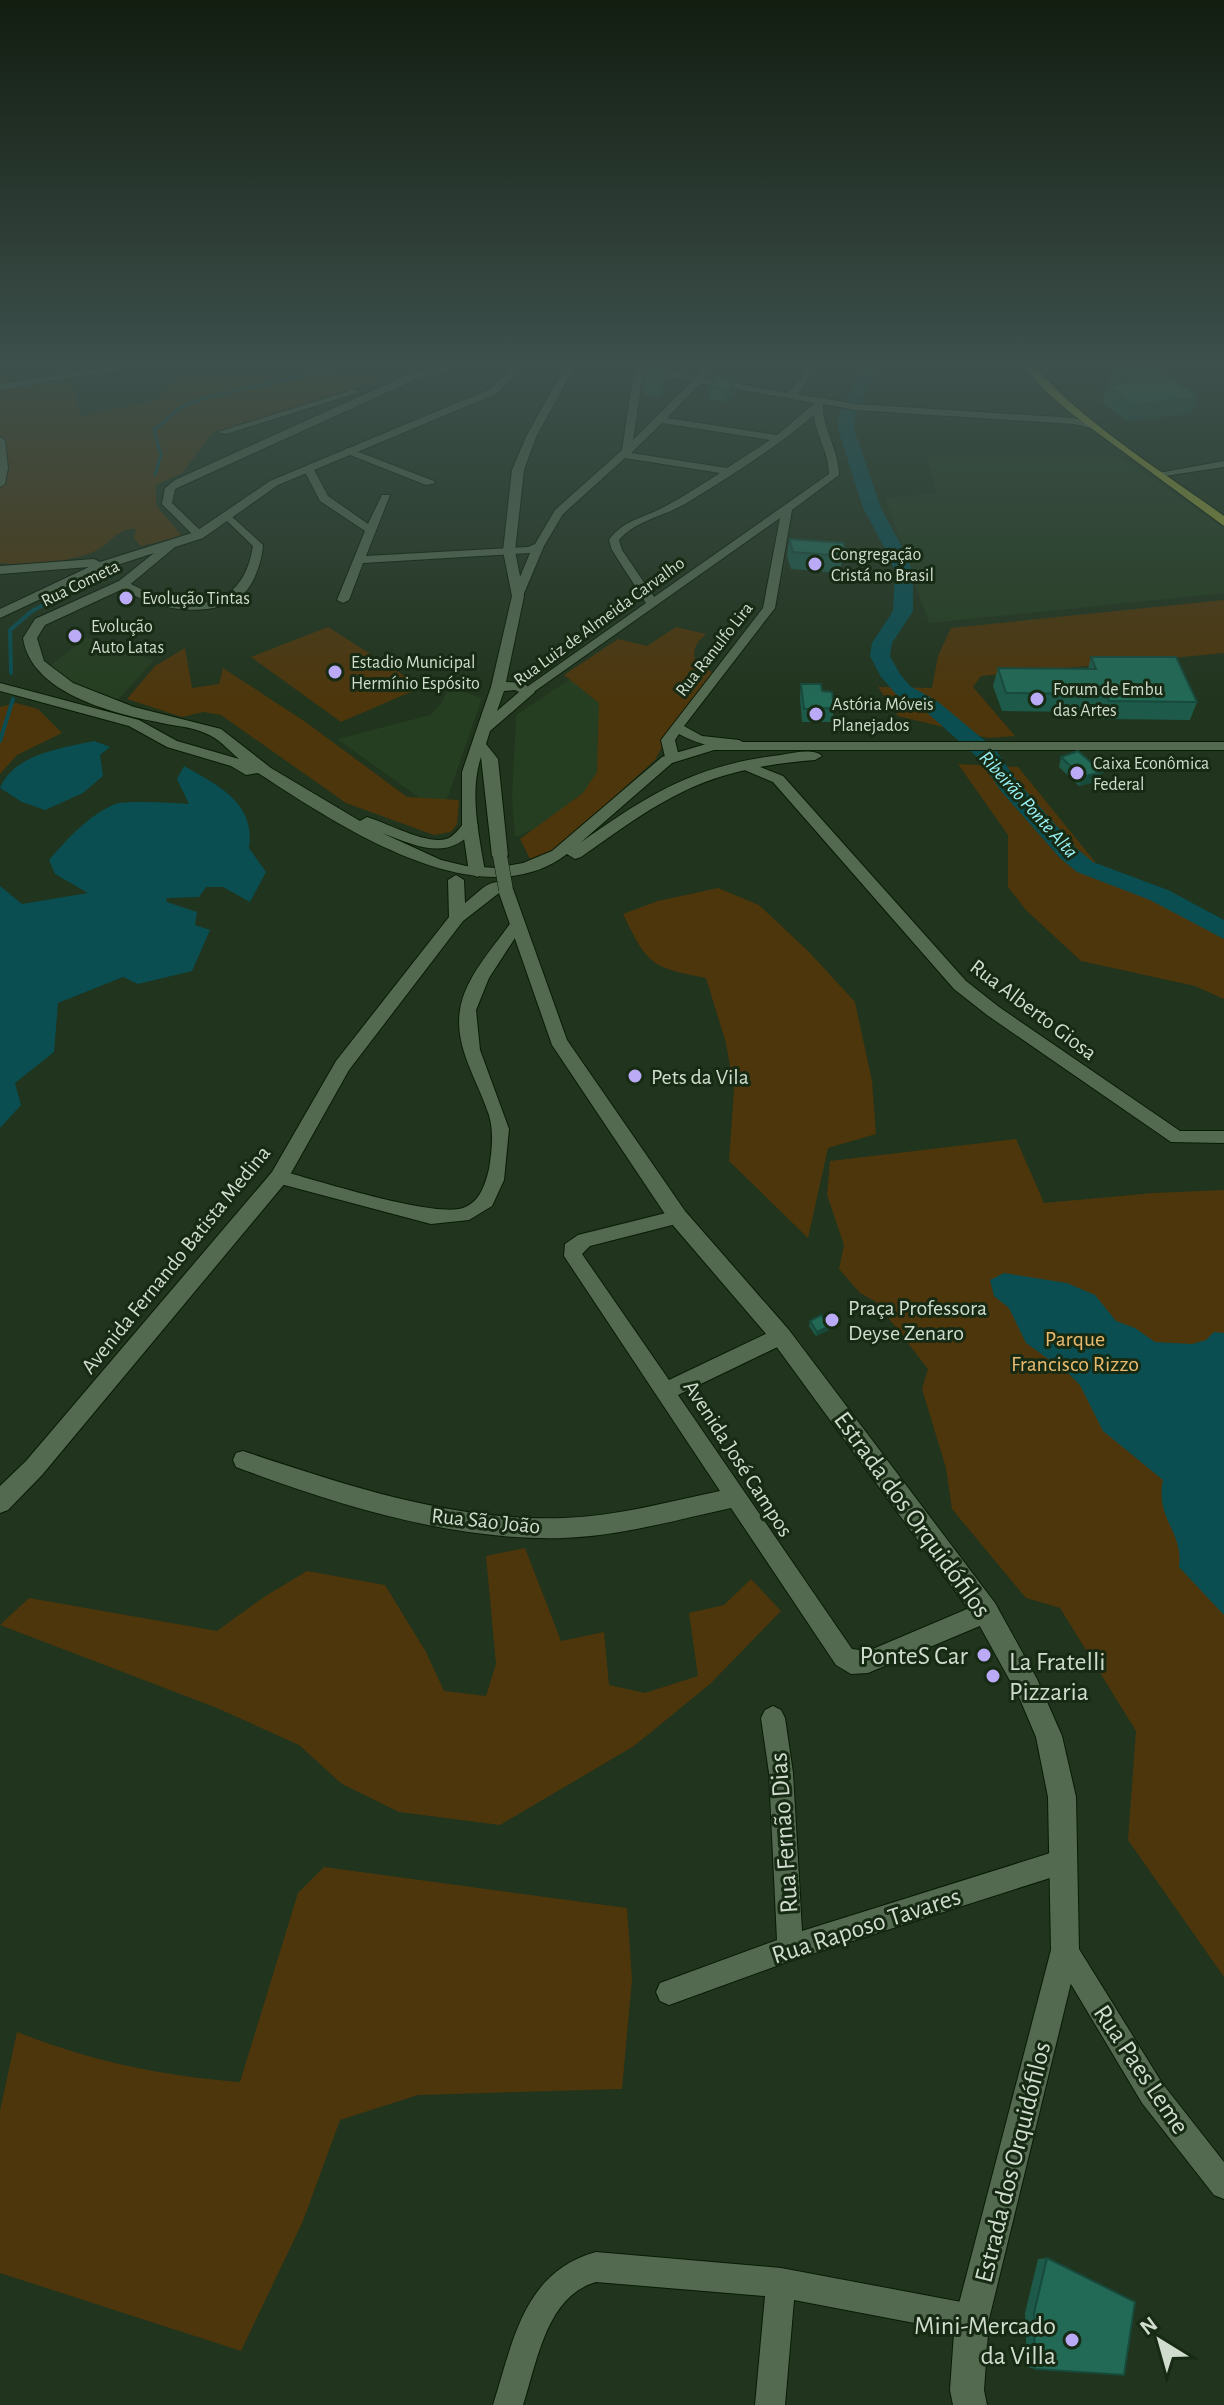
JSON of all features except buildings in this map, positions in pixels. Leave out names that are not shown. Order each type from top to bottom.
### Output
[{"type":"main road","points":[[115,561],[169,547],[199,535],[285,478]]},
{"type":"main road","points":[[477,872],[470,825],[469,772],[496,692],[518,596],[509,551],[517,478]]},
{"type":"main road","points":[[1164,478],[1224,522]]},
{"type":"main road","name":"Rua Cometa","points":[[46,671],[31,652],[33,630],[59,611],[123,584],[169,547]]},
{"type":"main road","points":[[512,566],[534,554]]},
{"type":"main road","points":[[0,573],[115,561],[132,561],[142,570]]},
{"type":"main road","name":"Rua Cometa","points":[[0,614],[115,561]]},
{"type":"main road","points":[[0,573],[41,574],[54,579],[58,585]]},
{"type":"main road","points":[[17,691],[40,682],[46,671],[88,694],[155,718],[194,724],[223,737],[248,759],[394,848],[443,865],[477,872],[522,871],[558,854],[672,757],[713,746],[739,744],[914,747]]},
{"type":"main road","points":[[496,692],[518,686],[528,692]]},
{"type":"main road","points":[[0,689],[134,723],[172,744],[236,763],[381,852],[418,869],[456,880],[502,887],[553,869],[654,800],[706,775],[747,766],[805,756],[914,747],[1224,746]]},
{"type":"main road","points":[[496,692],[514,705]]},
{"type":"main road","name":"Rua Luiz de Almeida Carvalho","points":[[484,729],[528,692]]},
{"type":"main road","points":[[172,744],[168,735],[172,729],[194,724]]},
{"type":"main road","points":[[469,772],[491,759],[478,744]]},
{"type":"main road","points":[[739,744],[749,752],[751,762],[747,766]]},
{"type":"main road","points":[[672,757],[706,775]]},
{"type":"main road","name":"Estrada dos Orquidófilos","points":[[491,759],[502,887],[558,1041],[678,1217],[781,1336],[986,1612],[1028,1688],[1049,1736],[1062,1797],[1065,1950],[972,2319],[967,2390],[970,2405]]},
{"type":"main road","points":[[333,811],[434,844],[450,843],[470,825]]},
{"type":"main road","points":[[456,880],[457,917]]},
{"type":"main road","name":"Avenida Fernando Batista Medina","points":[[0,1502],[34,1468],[279,1177],[342,1066],[457,917],[502,887]]},
{"type":"street","points":[[187,478],[170,488],[167,504],[199,535]]},
{"type":"street","points":[[311,478],[324,499],[370,529]]},
{"type":"street","points":[[418,478],[430,483]]},
{"type":"street","points":[[518,596],[534,554],[559,512],[596,478]]},
{"type":"street","points":[[652,603],[614,540],[627,526],[684,500],[716,478]]},
{"type":"street","name":"Rua Luiz de Almeida Carvalho","points":[[528,692],[830,478]]},
{"type":"street","points":[[343,600],[370,529],[386,497]]},
{"type":"street","name":"Rua Ranulfo Lira","points":[[672,757],[668,740],[769,608],[787,510]]},
{"type":"street","points":[[123,584],[153,599],[188,605],[212,603],[236,595],[247,582],[258,545],[229,517]]},
{"type":"street","points":[[779,548],[795,549]]},
{"type":"street","points":[[360,560],[509,551],[534,554]]},
{"type":"street","points":[[677,727],[699,740],[739,744]]},
{"type":"street","name":"Rua Alberto Giosa","points":[[747,766],[778,779],[960,985],[993,1011],[1177,1137],[1224,1137]]},
{"type":"street","points":[[279,1177],[431,1217],[452,1219],[470,1213],[485,1203],[495,1189],[501,1151],[499,1120],[470,1036],[467,1010],[472,996],[517,924]]},
{"type":"street","name":"Avenida José Campos","points":[[678,1217],[585,1240],[572,1249],[573,1256],[844,1657],[851,1663],[868,1662],[986,1612]]},
{"type":"street","points":[[666,1391],[781,1336]]},
{"type":"street","name":"Rua São João","points":[[243,1460],[353,1497],[446,1520],[542,1528],[609,1523],[734,1498]]},
{"type":"street","name":"Rua Fernão Dias","points":[[773,1718],[781,1773],[790,1948]]},
{"type":"street","name":"Rua Raposo Tavares","points":[[669,1992],[790,1948],[1063,1862]]},
{"type":"street","name":"Rua Paes Leme","points":[[1065,1950],[1152,2093],[1224,2185]]},
{"type":"street","points":[[508,2405],[540,2316],[555,2291],[572,2275],[596,2267],[781,2283],[972,2319]]},
{"type":"street","points":[[770,2405],[781,2283]]},
{"type":"shaded area","points":[[933,478],[1152,478],[1224,528],[1224,593],[929,623],[885,498],[937,493]]},
{"type":"shaded area","points":[[86,637],[154,660],[117,701],[80,689],[50,666]]},
{"type":"shaded area","points":[[596,662],[615,737],[579,811],[515,837],[512,796],[516,715]]},
{"type":"shaded area","points":[[449,687],[482,698],[442,814],[337,739],[430,715]]},
{"type":"green space","points":[[0,478],[171,478],[156,485],[156,505],[182,536],[141,546],[134,538],[136,529],[130,529],[99,549],[65,560],[0,563]]},
{"type":"green space","points":[[1224,600],[1224,653],[981,676],[973,687],[1015,736],[988,738],[898,716],[878,687],[932,688],[938,656],[951,628]]},
{"type":"green space","name":"Estadio Municipal Hermínio Espósito","points":[[328,627],[422,687],[341,722],[251,657]]},
{"type":"green space","points":[[676,627],[706,634],[695,648],[694,656],[697,665],[714,673],[678,717],[655,760],[552,853],[530,859],[520,839],[583,793],[597,772],[599,703],[564,675],[618,639],[647,646]]},
{"type":"green space","points":[[185,648],[192,688],[219,684],[223,668],[307,723],[407,797],[459,800],[457,824],[451,832],[434,835],[346,803],[221,715],[203,712],[182,717],[127,699],[155,666]]},
{"type":"green space","points":[[16,703],[38,709],[62,733],[17,755],[0,774],[0,707]]},
{"type":"green space","points":[[958,764],[1018,767],[1100,868],[1224,939],[1224,999],[1195,986],[1081,961],[1026,910],[1008,887],[1008,835]]},
{"type":"green space","points":[[718,888],[759,905],[809,952],[855,1002],[872,1081],[876,1134],[828,1148],[808,1238],[729,1161],[734,1090],[726,1043],[706,978],[673,971],[653,961],[645,954],[623,914],[658,901]]},
{"type":"green space","name":"Parque Francisco Rizzo","points":[[1016,1139],[1044,1203],[1224,1190],[1224,1977],[1128,1840],[1136,1731],[1060,1608],[1026,1598],[952,1509],[946,1468],[922,1389],[928,1369],[876,1302],[860,1293],[839,1269],[844,1245],[827,1195],[830,1161]]},
{"type":"green space","points":[[525,1548],[561,1641],[604,1632],[609,1685],[645,1693],[698,1676],[689,1613],[724,1605],[751,1579],[781,1611],[710,1684],[634,1746],[500,1825],[399,1812],[342,1784],[299,1745],[217,1708],[0,1625],[29,1598],[217,1631],[307,1571],[385,1585],[426,1652],[444,1691],[486,1696],[496,1664],[486,1556]]},
{"type":"green space","points":[[324,1867],[627,1908],[632,1979],[622,2089],[418,2095],[340,2120],[303,2221],[241,2351],[0,2273],[0,2111],[17,2032],[127,2066],[240,2082],[298,1893]]},
{"type":"water","points":[[94,741],[110,747],[100,755],[103,776],[83,793],[45,810],[22,802],[0,788],[16,767],[27,760]]},
{"type":"water","points":[[184,766],[221,788],[240,807],[250,832],[249,848],[266,872],[250,902],[223,887],[206,887],[199,897],[166,898],[167,902],[197,912],[195,925],[210,930],[192,971],[138,984],[123,977],[58,1003],[54,1052],[15,1083],[21,1105],[0,1128],[0,886],[22,904],[88,893],[55,874],[49,860],[87,821],[115,804],[189,804],[177,779]]},
{"type":"water","points":[[1004,1273],[1067,1283],[1095,1295],[1116,1321],[1135,1328],[1155,1342],[1192,1344],[1206,1340],[1214,1332],[1224,1333],[1224,1615],[1179,1567],[1177,1544],[1163,1505],[1163,1480],[1103,1431],[1080,1385],[1068,1373],[1026,1343],[1009,1308],[994,1296],[990,1280]]},
{"type":"waterway","name":"Ribeirão Ponte Alta","points":[[862,478],[872,508],[899,558],[904,574],[903,611],[882,643],[880,656],[891,677],[903,690],[930,705],[987,754],[1009,786],[1068,853],[1085,867],[1159,895],[1224,931]]},
{"type":"waterway","points":[[52,600],[114,575]]},
{"type":"waterway","points":[[11,673],[10,630],[32,611],[57,598]]},
{"type":"waterway","points":[[0,741],[13,699]]},
{"type":"place","name":"Congregação Cristá no Brasil","points":[[815,564]]},
{"type":"place","name":"Evolução Tintas","points":[[126,598]]},
{"type":"place","name":"Evolução Auto Latas","points":[[75,636]]},
{"type":"place","name":"Estadio Municipal Hermínio Espósito","points":[[335,672]]},
{"type":"place","name":"Forum de Embu das Artes","points":[[1037,699]]},
{"type":"place","name":"Astória Móveis Planejados","points":[[816,714]]},
{"type":"place","name":"Caixa Econômica Federal","points":[[1077,773]]},
{"type":"place","name":"Pets da Vila","points":[[635,1076]]},
{"type":"place","name":"Praça Professora Deyse Zenaro","points":[[832,1320]]},
{"type":"place","name":"PonteS Car","points":[[984,1655]]},
{"type":"place","name":"La Fratelli Pizzaria","points":[[993,1676]]},
{"type":"place","name":"Mini-Mercado da Villa","points":[[1072,2340]]}]
